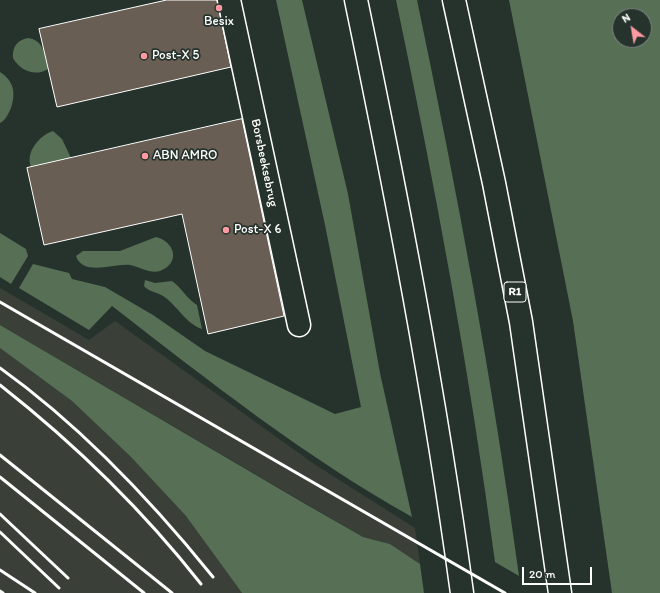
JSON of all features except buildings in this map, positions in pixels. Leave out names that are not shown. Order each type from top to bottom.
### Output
[{"type":"main road","name":"Borsbeeksebrug","points":[[229,0],[299,325]]},
{"type":"main road","points":[[356,0],[402,231],[446,476],[462,593]]},
{"type":"main road","name":"R1","points":[[454,0],[494,183],[521,322],[560,593]]},
{"type":"shaded area","points":[[0,288],[89,340],[115,321],[314,464],[415,528],[420,564],[390,544],[363,537],[0,325]]},
{"type":"shaded area","points":[[0,348],[72,401],[131,457],[186,516],[242,593],[0,593]]},
{"type":"green space","points":[[276,0],[302,0],[348,194],[380,373],[412,517],[372,494],[296,444],[221,390],[112,306],[89,330],[19,288],[33,264],[69,273],[72,279],[105,287],[153,315],[205,351],[335,414],[361,407],[325,225]]},
{"type":"green space","points":[[396,0],[417,0],[446,143],[486,359],[519,576],[495,562],[451,280]]},
{"type":"green space","points":[[509,0],[660,0],[660,593],[612,593],[573,321]]},
{"type":"green space","points":[[28,38],[33,39],[41,45],[45,54],[48,69],[33,72],[24,69],[16,63],[13,58],[14,47],[21,40]]},
{"type":"green space","points":[[0,72],[11,83],[13,88],[13,103],[5,119],[0,123]]},
{"type":"green space","points":[[53,131],[62,139],[71,158],[31,167],[30,156],[35,145],[43,136]]},
{"type":"green space","points":[[0,233],[26,249],[28,256],[11,284],[0,277]]},
{"type":"green space","points":[[156,237],[168,243],[173,253],[173,258],[167,267],[156,272],[130,265],[92,268],[85,266],[76,256],[83,251],[120,251]]},
{"type":"green space","points":[[145,280],[155,283],[172,281],[197,305],[202,329],[196,327],[186,319],[173,304],[163,296],[146,288],[144,286]]},
{"type":"green space","points":[[0,325],[363,537],[390,544],[420,564],[424,593],[242,593],[186,516],[131,457],[72,401],[0,348]]},
{"type":"railway","points":[[0,302],[505,593]]},
{"type":"railway","points":[[0,368],[59,414],[113,465],[165,520],[213,577]]},
{"type":"railway","points":[[0,385],[55,430],[106,478],[155,530],[201,584]]},
{"type":"railway","points":[[0,455],[172,593]]},
{"type":"railway","points":[[0,477],[144,593]]},
{"type":"railway","points":[[0,514],[68,578]]},
{"type":"railway","points":[[0,532],[59,588]]},
{"type":"railway","points":[[0,570],[35,593]]},
{"type":"place","name":"Besix","points":[[219,8]]},
{"type":"place","name":"Post-X 5","points":[[144,56]]},
{"type":"place","name":"ABN AMRO","points":[[145,156]]},
{"type":"place","name":"Post-X 6","points":[[226,230]]}]
